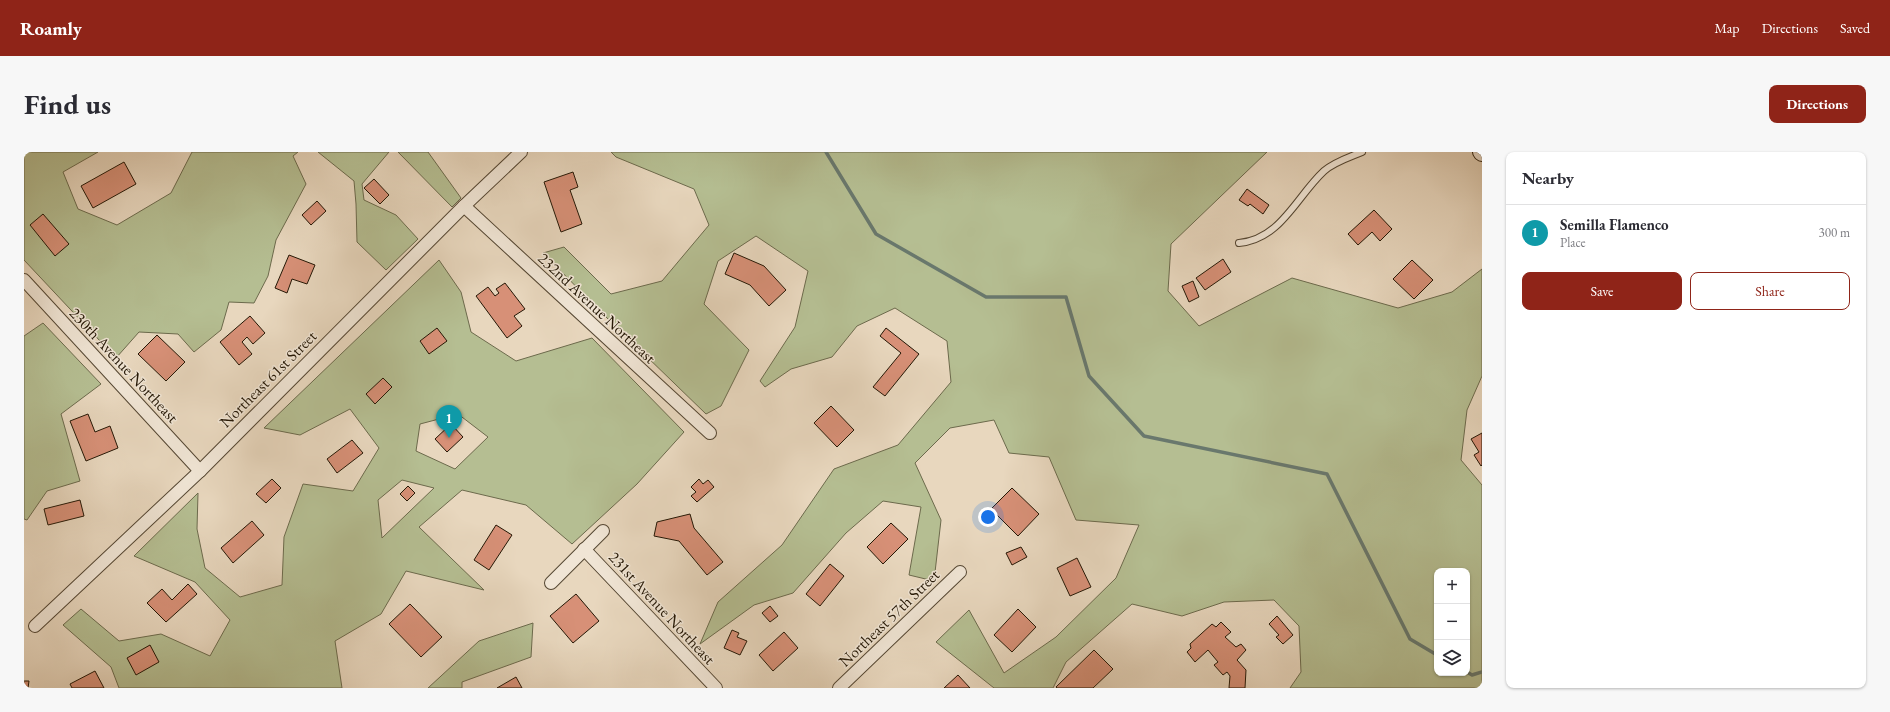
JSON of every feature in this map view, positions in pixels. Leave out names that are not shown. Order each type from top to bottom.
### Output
[{"type":"street","name":"Northeast 61st Street","points":[[35,626],[200,471],[464,206],[521,152]]},
{"type":"street","name":"232nd Avenue Northeast","points":[[464,206],[710,433]]},
{"type":"street","name":"230th Avenue Northeast","points":[[24,280],[200,471]]},
{"type":"street","points":[[552,583],[602,531]]},
{"type":"street","name":"231st Avenue Northeast","points":[[584,549],[716,688]]},
{"type":"street","name":"Northeast 57th Street","points":[[839,688],[960,572]]},
{"type":"lane","points":[[1239,243],[1252,242],[1267,234],[1291,211],[1324,170],[1342,160],[1362,152]]},
{"type":"green space","points":[[26,152],[98,152],[63,172],[78,209],[117,225],[171,193],[192,152],[298,152],[293,156],[306,184],[276,240],[268,276],[254,303],[229,302],[221,330],[194,352],[178,334],[139,332],[116,358],[24,260],[24,154]]},
{"type":"green space","points":[[318,152],[389,152],[362,184],[364,200],[396,215],[418,239],[386,270],[357,242],[354,181]]},
{"type":"green space","points":[[398,152],[428,152],[461,198],[452,207]]},
{"type":"green space","points":[[611,152],[1267,152],[1171,244],[1168,291],[1199,326],[1292,278],[1398,308],[1452,292],[1482,269],[1482,376],[1467,410],[1461,460],[1482,485],[1482,688],[1290,688],[1301,672],[1299,626],[1274,600],[1224,602],[1182,616],[1132,604],[1066,662],[1053,688],[994,688],[936,642],[969,610],[1004,673],[1056,637],[1116,578],[1139,525],[1076,520],[1049,457],[1009,453],[994,420],[950,428],[915,463],[941,520],[934,581],[909,575],[921,507],[883,501],[846,533],[793,593],[754,605],[700,644],[718,602],[782,545],[834,469],[898,445],[951,382],[947,341],[895,308],[857,326],[832,357],[791,369],[765,387],[760,381],[795,327],[808,271],[756,236],[718,261],[704,304],[749,350],[721,406],[706,414],[610,321],[543,253],[564,247],[611,294],[662,281],[709,225],[694,189],[616,157]]},
{"type":"green space","points":[[439,260],[461,292],[471,332],[516,361],[592,338],[684,432],[637,484],[572,544],[526,505],[462,490],[419,527],[484,590],[406,571],[381,614],[335,641],[342,688],[119,688],[111,667],[63,625],[81,609],[119,641],[161,634],[210,656],[230,620],[195,582],[134,556],[198,493],[197,529],[205,568],[240,597],[282,585],[284,537],[303,484],[353,491],[379,448],[350,409],[300,435],[264,428]],"holes":[[[458,414],[488,437],[455,469],[416,451],[420,424]],[[402,480],[434,488],[382,538],[378,500]]]},
{"type":"green space","points":[[43,323],[101,384],[61,414],[80,481],[47,491],[27,520],[24,519],[24,336]]},
{"type":"green space","points":[[533,623],[531,657],[462,682],[462,688],[428,688],[479,641]]},
{"type":"building","points":[[124,162],[136,184],[93,208],[81,186]]},
{"type":"building","points":[[573,172],[578,187],[570,190],[582,224],[561,232],[544,182]]},
{"type":"building","points":[[374,179],[389,195],[380,204],[364,188]]},
{"type":"building","points":[[1247,189],[1269,205],[1263,214],[1250,204],[1248,206],[1239,200]]},
{"type":"building","points":[[317,201],[326,211],[311,225],[302,215]]},
{"type":"building","points":[[1374,210],[1392,229],[1380,241],[1372,232],[1358,245],[1348,234]]},
{"type":"building","points":[[43,214],[69,244],[55,256],[30,225]]},
{"type":"building","points":[[734,253],[764,266],[786,290],[769,306],[750,285],[725,274]]},
{"type":"building","points":[[289,255],[315,265],[307,284],[292,279],[287,293],[275,288]]},
{"type":"building","points":[[1223,259],[1231,272],[1205,290],[1196,278]]},
{"type":"building","points":[[1412,260],[1433,280],[1414,299],[1393,279]]},
{"type":"building","points":[[1193,281],[1199,297],[1189,302],[1182,286]]},
{"type":"building","points":[[505,283],[525,309],[514,316],[522,326],[507,338],[476,296],[488,287],[495,296],[499,293],[496,289]]},
{"type":"building","points":[[250,316],[265,333],[253,344],[247,337],[242,342],[252,354],[239,365],[220,342]]},
{"type":"building","points":[[437,328],[447,341],[429,354],[420,341]]},
{"type":"building","points":[[886,328],[919,354],[885,396],[873,387],[901,353],[880,336]]},
{"type":"building","points":[[157,335],[185,362],[166,381],[138,354]]},
{"type":"building","points":[[383,378],[392,387],[375,404],[366,394]]},
{"type":"building","points":[[831,406],[854,430],[837,447],[814,423]]},
{"type":"building","points":[[88,414],[95,432],[110,426],[118,448],[86,461],[70,421]]},
{"type":"building","points":[[451,424],[463,437],[447,452],[435,439]]},
{"type":"building","points":[[1482,433],[1481,466],[1474,455],[1479,452],[1471,439]]},
{"type":"building","points":[[352,440],[363,453],[337,473],[327,459]]},
{"type":"building","points":[[272,479],[281,488],[266,503],[256,494]]},
{"type":"building","points":[[699,479],[703,484],[708,480],[714,487],[697,502],[691,496],[696,492],[691,487]]},
{"type":"building","points":[[408,486],[415,493],[407,501],[400,494]]},
{"type":"building","points":[[1012,488],[1039,514],[1018,536],[991,509]]},
{"type":"building","points":[[80,500],[84,516],[48,525],[44,509]]},
{"type":"building","points":[[690,514],[694,528],[723,562],[707,575],[679,541],[654,536],[657,522]]},
{"type":"building","points":[[252,521],[264,535],[233,563],[221,548]]},
{"type":"building","points":[[891,523],[908,539],[883,564],[867,547]]},
{"type":"building","points":[[496,525],[512,535],[489,570],[474,560]]},
{"type":"building","points":[[1021,547],[1027,557],[1012,565],[1006,553]]},
{"type":"building","points":[[1077,558],[1091,587],[1070,596],[1057,568]]},
{"type":"building","points":[[830,564],[844,576],[820,606],[806,594]]},
{"type":"building","points":[[188,584],[197,594],[166,622],[147,603],[162,589],[172,600]]},
{"type":"building","points":[[576,594],[599,621],[573,643],[550,616]]},
{"type":"building","points":[[410,604],[442,637],[421,657],[389,624]]},
{"type":"building","points":[[770,606],[778,616],[770,622],[762,613]]},
{"type":"building","points":[[1018,609],[1036,627],[1012,652],[994,635]]},
{"type":"building","points":[[1277,616],[1293,635],[1283,644],[1276,637],[1279,635],[1269,624]]},
{"type":"building","points":[[1221,622],[1231,632],[1225,637],[1236,647],[1241,644],[1246,650],[1237,660],[1246,670],[1245,688],[1229,688],[1230,676],[1227,672],[1223,675],[1214,665],[1218,662],[1208,650],[1195,662],[1187,652],[1191,648],[1190,644],[1212,624],[1216,627]]},
{"type":"building","points":[[732,630],[739,633],[737,637],[747,641],[740,655],[724,648]]},
{"type":"building","points":[[784,632],[798,648],[773,671],[759,655]]},
{"type":"building","points":[[150,645],[159,662],[136,675],[127,658]]},
{"type":"building","points":[[1094,650],[1113,669],[1093,688],[1056,687]]},
{"type":"building","points":[[95,671],[104,688],[72,688],[70,684]]},
{"type":"building","points":[[958,675],[970,688],[944,688]]},
{"type":"building","points":[[516,677],[522,688],[497,688]]},
{"type":"building","points":[[24,681],[29,681],[28,688],[24,688]]},
{"type":"waterway","points":[[826,152],[876,234],[986,297],[1066,297],[1089,376],[1144,436],[1327,474],[1410,639],[1434,653]]},
{"type":"waterway","points":[[1470,674],[1472,675],[1482,672]]},
{"type":"place","name":"Semilla Flamenco","points":[[449,438]]}]
